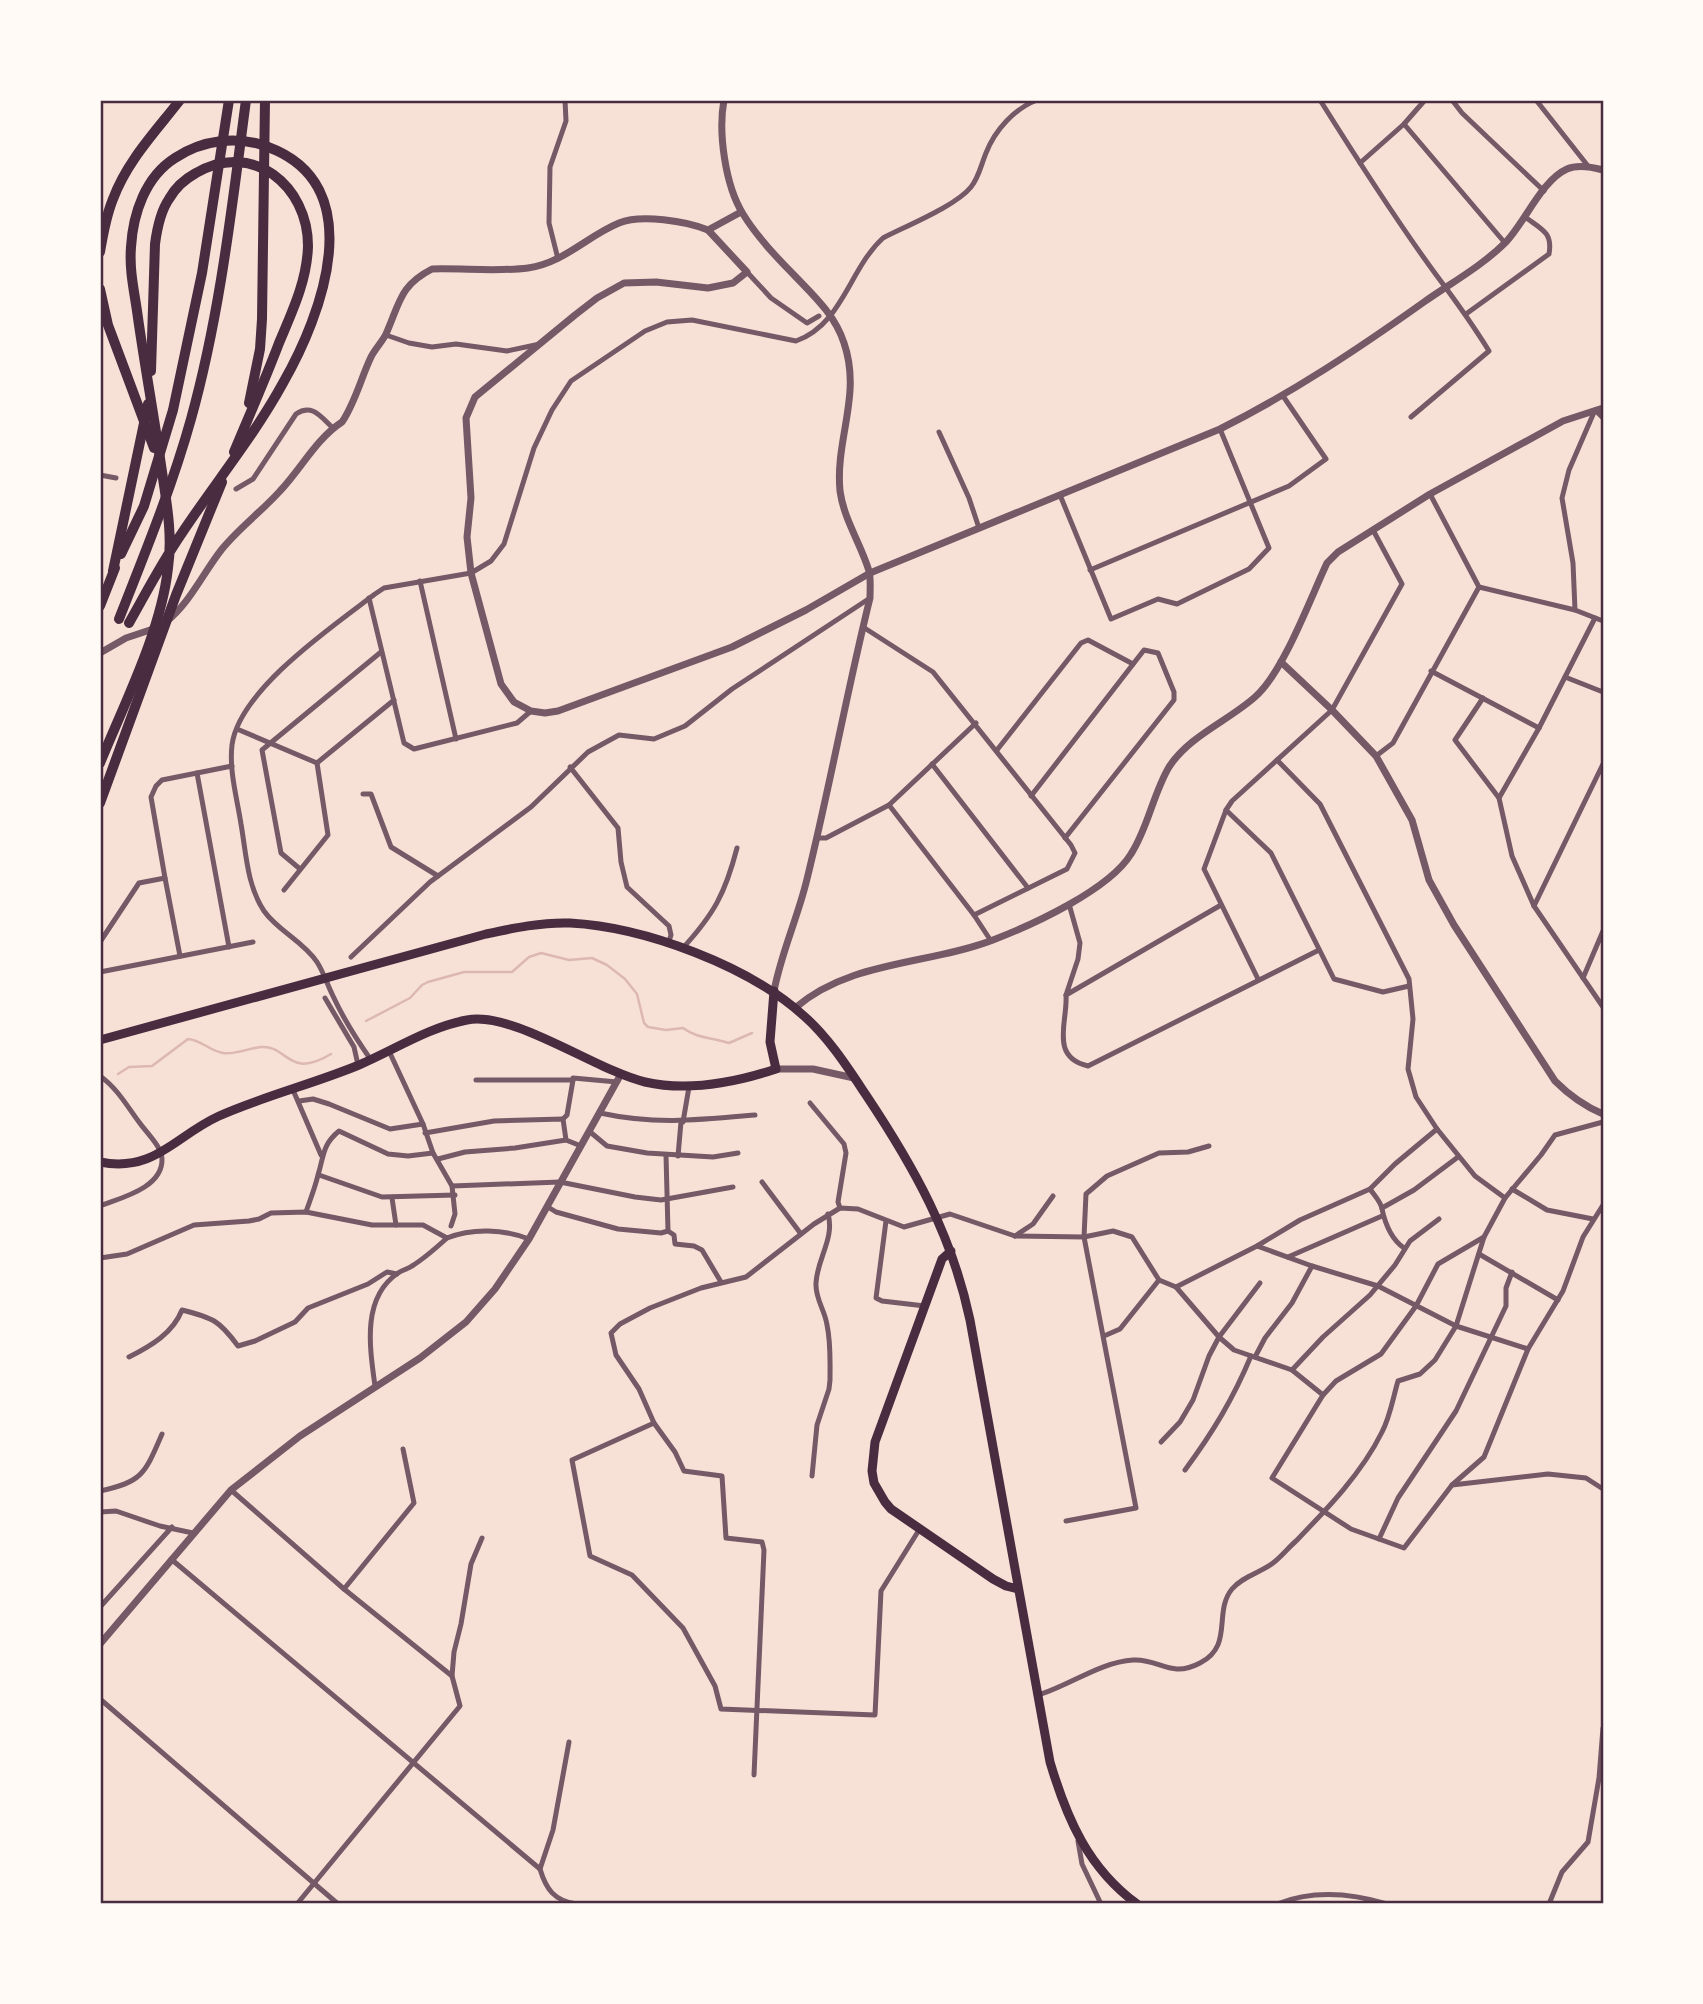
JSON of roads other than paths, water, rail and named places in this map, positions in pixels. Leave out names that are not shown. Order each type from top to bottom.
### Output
[{"type":"highway","points":[[100,252],[107,216],[123,177],[180,100]]},
{"type":"highway","points":[[100,607],[113,571],[144,506],[173,410],[202,273],[229,100]]},
{"type":"highway","points":[[100,764],[155,625],[168,569],[170,531],[162,472],[140,332],[130,259],[138,209],[152,180],[166,165],[187,151],[208,143],[229,140],[248,141],[269,147],[298,164],[315,183],[327,210],[331,243],[327,272],[298,355],[279,391],[247,441],[182,533],[124,621],[162,510],[192,416],[222,276],[246,100]]},
{"type":"highway","points":[[234,453],[251,398],[260,349],[264,282],[265,100]]},
{"type":"highway","points":[[100,803],[176,596],[302,284],[308,249],[300,205],[288,187],[273,174],[251,165],[225,163],[201,170],[189,177],[173,193],[162,214],[157,230],[148,409],[113,571]]},
{"type":"highway","points":[[100,289],[103,310],[113,341],[162,472]]},
{"type":"main road","points":[[100,1040],[486,934],[545,923],[608,928],[668,944],[736,971],[774,991],[795,1008],[822,1034],[854,1077],[900,1149],[938,1217],[951,1251],[970,1321],[1050,1762],[1064,1808],[1086,1853],[1115,1886],[1137,1904]]},
{"type":"main road","points":[[100,1162],[122,1165],[146,1161],[212,1119],[371,1060],[452,1024],[480,1019],[508,1024],[619,1078],[689,1087],[713,1085],[776,1069],[770,1042],[774,991]]},
{"type":"main road","points":[[951,1251],[942,1259],[883,1415],[872,1458],[872,1471],[879,1493],[891,1509],[1003,1585],[1018,1589]]},
{"type":"street","points":[[558,259],[549,223],[550,167],[566,121],[565,100]]},
{"type":"street","points":[[724,100],[722,125],[726,166],[741,212],[761,241],[831,315],[844,342],[852,386],[839,469],[841,494],[846,516],[870,573],[870,598],[817,838],[799,912],[774,991]]},
{"type":"street","points":[[371,1060],[333,997],[327,979],[306,948],[274,922],[257,899],[250,877],[232,766],[232,743],[237,729],[260,691],[289,662],[384,589],[471,573],[491,561],[503,544],[534,448],[552,410],[571,381],[645,331],[667,322],[692,320],[796,341],[816,331],[831,315],[874,246],[883,238],[970,190],[997,133],[1018,111],[1037,100]]},
{"type":"street","points":[[1320,100],[1489,351],[1410,417]]},
{"type":"street","points":[[1360,163],[1404,124],[1425,100]]},
{"type":"street","points":[[1452,100],[1462,113],[1544,191]]},
{"type":"street","points":[[1536,100],[1589,167]]},
{"type":"street","points":[[1404,124],[1505,243]]},
{"type":"street","points":[[747,272],[733,283],[708,288],[656,282],[624,283],[597,298],[475,397],[466,418],[471,498],[467,537],[471,573],[501,684],[514,702],[531,711],[558,711],[703,659],[806,611],[870,573],[1220,429],[1283,396],[1339,362],[1505,243],[1554,177],[1568,168],[1589,167],[1603,170]]},
{"type":"street","points":[[708,230],[741,212]]},
{"type":"street","points":[[1466,314],[1549,254],[1551,242],[1548,234],[1525,217]]},
{"type":"street","points":[[100,653],[126,638],[160,626],[177,613],[223,547],[281,490],[333,428],[342,422],[372,354],[386,335],[406,287],[418,276],[432,269],[528,268],[558,259],[618,223],[633,219],[690,222],[708,230],[787,311],[807,323],[819,316]]},
{"type":"street","points":[[386,335],[432,347],[456,344],[507,351],[543,343]]},
{"type":"street","points":[[1090,570],[1289,486],[1326,459],[1283,396]]},
{"type":"street","points":[[236,489],[253,479],[296,414],[304,409],[312,409],[333,428]]},
{"type":"street","points":[[1599,409],[1603,418]]},
{"type":"street","points":[[795,1008],[814,994],[860,973],[991,941],[1069,904],[1107,880],[1121,868],[1132,853],[1169,768],[1198,738],[1256,696],[1273,677],[1327,563],[1338,552],[1430,494],[1563,421],[1599,409]]},
{"type":"street","points":[[1575,610],[1573,563],[1562,498],[1569,470],[1599,409]]},
{"type":"street","points":[[1060,495],[1111,619],[1158,599],[1177,604],[1250,569],[1269,548],[1220,429]]},
{"type":"street","points":[[939,432],[969,498],[979,528]]},
{"type":"street","points":[[100,475],[116,478]]},
{"type":"street","points":[[1430,494],[1479,587],[1575,610],[1603,621]]},
{"type":"street","points":[[1258,979],[1204,869],[1226,810],[1232,801],[1332,710],[1402,584],[1373,530]]},
{"type":"street","points":[[420,581],[456,739]]},
{"type":"street","points":[[1376,756],[1393,743],[1479,587]]},
{"type":"street","points":[[369,598],[404,743],[408,747],[414,749],[517,723],[531,711]]},
{"type":"street","points":[[351,957],[438,876],[531,807],[594,748],[620,735],[654,739],[685,726],[732,689],[870,598]]},
{"type":"street","points":[[1499,799],[1595,618]]},
{"type":"street","points":[[863,627],[933,672],[976,723],[1075,853],[1067,869],[974,915]]},
{"type":"street","points":[[997,750],[1081,643],[1088,639],[1133,664]]},
{"type":"street","points":[[1031,796],[1144,650],[1158,653],[1174,692],[1174,701],[1065,838]]},
{"type":"street","points":[[300,870],[281,853],[262,750],[382,652]]},
{"type":"street","points":[[1281,662],[1376,756],[1412,820],[1429,880],[1454,925],[1555,1081],[1570,1096],[1603,1114]]},
{"type":"street","points":[[1431,671],[1539,728]]},
{"type":"street","points":[[1565,677],[1603,692]]},
{"type":"street","points":[[1482,698],[1455,740],[1499,799],[1512,856],[1534,906],[1603,1007]]},
{"type":"street","points":[[317,763],[394,700]]},
{"type":"street","points":[[817,838],[826,838],[889,805],[976,723]]},
{"type":"street","points":[[237,729],[317,763]]},
{"type":"street","points":[[1278,760],[1320,804],[1409,979],[1413,1018],[1408,1069],[1416,1097],[1475,1177],[1505,1198]]},
{"type":"street","points":[[284,890],[328,835],[317,763]]},
{"type":"street","points":[[932,764],[1028,888]]},
{"type":"street","points":[[1534,906],[1603,764]]},
{"type":"street","points":[[180,956],[151,797],[162,780],[232,766]]},
{"type":"street","points":[[570,768],[618,828],[621,862],[627,887],[669,926],[671,935],[668,944]]},
{"type":"street","points":[[197,773],[229,947]]},
{"type":"street","points":[[363,794],[371,794],[391,847],[438,876]]},
{"type":"street","points":[[889,805],[991,941]]},
{"type":"street","points":[[1226,810],[1271,853],[1334,979],[1383,992],[1409,986]]},
{"type":"street","points":[[682,949],[714,912],[730,875],[737,848]]},
{"type":"street","points":[[100,942],[139,883],[165,878]]},
{"type":"street","points":[[1069,904],[1080,943],[1078,959],[1066,995],[1067,1006],[1062,1033],[1064,1045],[1074,1060],[1088,1066],[1319,950]]},
{"type":"street","points":[[1066,995],[1221,905]]},
{"type":"street","points":[[1583,978],[1603,931]]},
{"type":"street","points":[[100,972],[253,943]]},
{"type":"street","points":[[325,998],[354,1047],[358,1065]]},
{"type":"street","points":[[389,1051],[423,1124],[433,1153],[452,1186],[456,1214],[451,1226]]},
{"type":"street","points":[[776,1069],[813,1069],[854,1077]]},
{"type":"street","points":[[100,1076],[112,1086],[161,1153],[162,1160],[160,1170],[142,1190],[100,1206]]},
{"type":"street","points":[[476,1080],[619,1078]]},
{"type":"street","points":[[100,1644],[231,1490],[300,1436],[420,1357],[466,1322],[495,1289],[529,1239],[619,1078]]},
{"type":"street","points":[[425,1133],[494,1121],[563,1119],[568,1115],[573,1080]]},
{"type":"street","points":[[678,1156],[689,1087]]},
{"type":"street","points":[[293,1090],[321,1155]]},
{"type":"street","points":[[299,1101],[313,1099],[390,1129],[423,1124]]},
{"type":"street","points":[[810,1102],[844,1144],[846,1153],[838,1202],[840,1208]]},
{"type":"street","points":[[600,1113],[629,1119],[682,1122],[755,1115]]},
{"type":"street","points":[[563,1119],[566,1140]]},
{"type":"street","points":[[1038,1695],[1116,1663],[1148,1661],[1168,1669],[1176,1669],[1198,1665],[1207,1659],[1221,1641],[1224,1611],[1231,1590],[1243,1579],[1273,1563],[1325,1511],[1367,1457],[1383,1431],[1398,1381],[1420,1374],[1435,1360],[1457,1326],[1484,1237],[1505,1198],[1555,1135],[1603,1122]]},
{"type":"street","points":[[1176,1287],[1257,1246],[1300,1220],[1370,1189],[1437,1129]]},
{"type":"street","points":[[589,1130],[607,1146],[678,1156],[713,1157],[738,1153]]},
{"type":"street","points":[[306,1212],[318,1175],[321,1155],[331,1137],[339,1131],[388,1154],[408,1156],[433,1153]]},
{"type":"street","points":[[438,1159],[465,1152],[566,1140],[581,1146]]},
{"type":"street","points":[[1066,1521],[1136,1508],[1084,1237],[1086,1194],[1107,1176],[1159,1153],[1188,1152],[1209,1146]]},
{"type":"street","points":[[666,1155],[668,1231]]},
{"type":"street","points":[[1382,1208],[1415,1190],[1458,1157]]},
{"type":"street","points":[[318,1175],[352,1188],[392,1198],[455,1195]]},
{"type":"street","points":[[452,1186],[561,1182],[635,1197],[669,1199],[733,1187]]},
{"type":"street","points":[[762,1182],[801,1234]]},
{"type":"street","points":[[1370,1189],[1398,1244],[1404,1248]]},
{"type":"street","points":[[1512,1189],[1547,1210],[1593,1219]]},
{"type":"street","points":[[1014,1236],[1033,1224],[1053,1196]]},
{"type":"street","points":[[392,1198],[396,1225]]},
{"type":"street","points":[[1484,1237],[1438,1264],[1416,1306],[1381,1354],[1336,1381],[1322,1395],[1272,1478],[1351,1529],[1404,1548],[1452,1485],[1484,1457],[1528,1349],[1563,1291],[1583,1237],[1603,1205]]},
{"type":"street","points":[[548,1207],[556,1212],[618,1229],[661,1233],[668,1231],[674,1235],[675,1244],[702,1250],[721,1282]]},
{"type":"street","points":[[754,1775],[764,1550],[762,1542],[726,1538],[722,1476],[684,1471],[617,1355],[612,1341],[612,1329],[650,1308],[701,1288],[746,1277],[828,1214],[840,1208],[859,1209],[904,1227],[945,1214],[1014,1236],[1084,1237],[1113,1231],[1132,1237],[1159,1280],[1176,1287],[1219,1337],[1234,1350],[1292,1370],[1322,1395]]},
{"type":"street","points":[[100,1258],[127,1254],[194,1225],[249,1221],[271,1213],[306,1212],[372,1224],[423,1225],[447,1238]]},
{"type":"street","points":[[813,1476],[817,1425],[830,1389],[827,1324],[818,1300],[816,1284],[827,1244],[830,1223],[828,1214]]},
{"type":"street","points":[[1288,1257],[1382,1216]]},
{"type":"street","points":[[1292,1370],[1378,1286],[1395,1265],[1404,1248],[1439,1219]]},
{"type":"street","points":[[886,1221],[876,1298],[925,1306]]},
{"type":"street","points":[[375,1386],[371,1354],[371,1312],[379,1292],[397,1274],[432,1252],[447,1238],[457,1234],[501,1231],[529,1239]]},
{"type":"street","points":[[1257,1246],[1378,1286],[1457,1326],[1528,1349]]},
{"type":"street","points":[[1479,1254],[1558,1300]]},
{"type":"street","points":[[1185,1470],[1217,1426],[1253,1356],[1292,1303],[1312,1266]]},
{"type":"street","points":[[129,1357],[149,1347],[177,1324],[182,1310],[223,1325],[238,1346],[295,1322],[308,1308],[368,1284],[387,1272],[397,1274]]},
{"type":"street","points":[[1379,1539],[1398,1498],[1456,1411],[1506,1306],[1506,1288],[1511,1272]]},
{"type":"street","points":[[1104,1336],[1121,1329],[1159,1280]]},
{"type":"street","points":[[1161,1442],[1180,1422],[1193,1401],[1209,1356],[1219,1337],[1260,1283]]},
{"type":"street","points":[[654,1423],[572,1460],[590,1556],[632,1575],[683,1628],[715,1686],[721,1709],[875,1715],[881,1591],[919,1530]]},
{"type":"street","points":[[100,1491],[132,1482],[148,1468],[162,1434]]},
{"type":"street","points":[[344,1589],[414,1503],[403,1449]]},
{"type":"street","points":[[1452,1485],[1548,1474],[1586,1478],[1603,1489]]},
{"type":"street","points":[[231,1490],[344,1589],[452,1676]]},
{"type":"street","points":[[100,1512],[116,1511],[160,1526],[193,1533]]},
{"type":"street","points":[[100,1606],[173,1527]]},
{"type":"street","points":[[297,1904],[460,1706],[452,1676],[454,1652],[471,1564],[482,1538]]},
{"type":"street","points":[[171,1559],[540,1869],[552,1895],[565,1903],[577,1904]]},
{"type":"street","points":[[100,1699],[338,1904]]},
{"type":"street","points":[[1549,1904],[1562,1871],[1588,1842],[1599,1778],[1603,1728]]},
{"type":"street","points":[[540,1869],[552,1830],[569,1741]]},
{"type":"street","points":[[1078,1838],[1082,1864],[1098,1903]]},
{"type":"street","points":[[1277,1904],[1307,1895],[1355,1896],[1387,1904]]},
{"type":"waterway","points":[[366,1021],[410,998],[428,982],[464,972],[512,972],[529,957],[541,953],[569,960],[592,958],[607,965],[625,979],[637,994],[644,1023],[648,1027],[666,1030],[683,1028],[699,1036],[729,1043],[752,1033]]},
{"type":"waterway","points":[[118,1074],[129,1067],[152,1066],[188,1039],[223,1053],[270,1048],[290,1060],[306,1064],[331,1054]]}]
